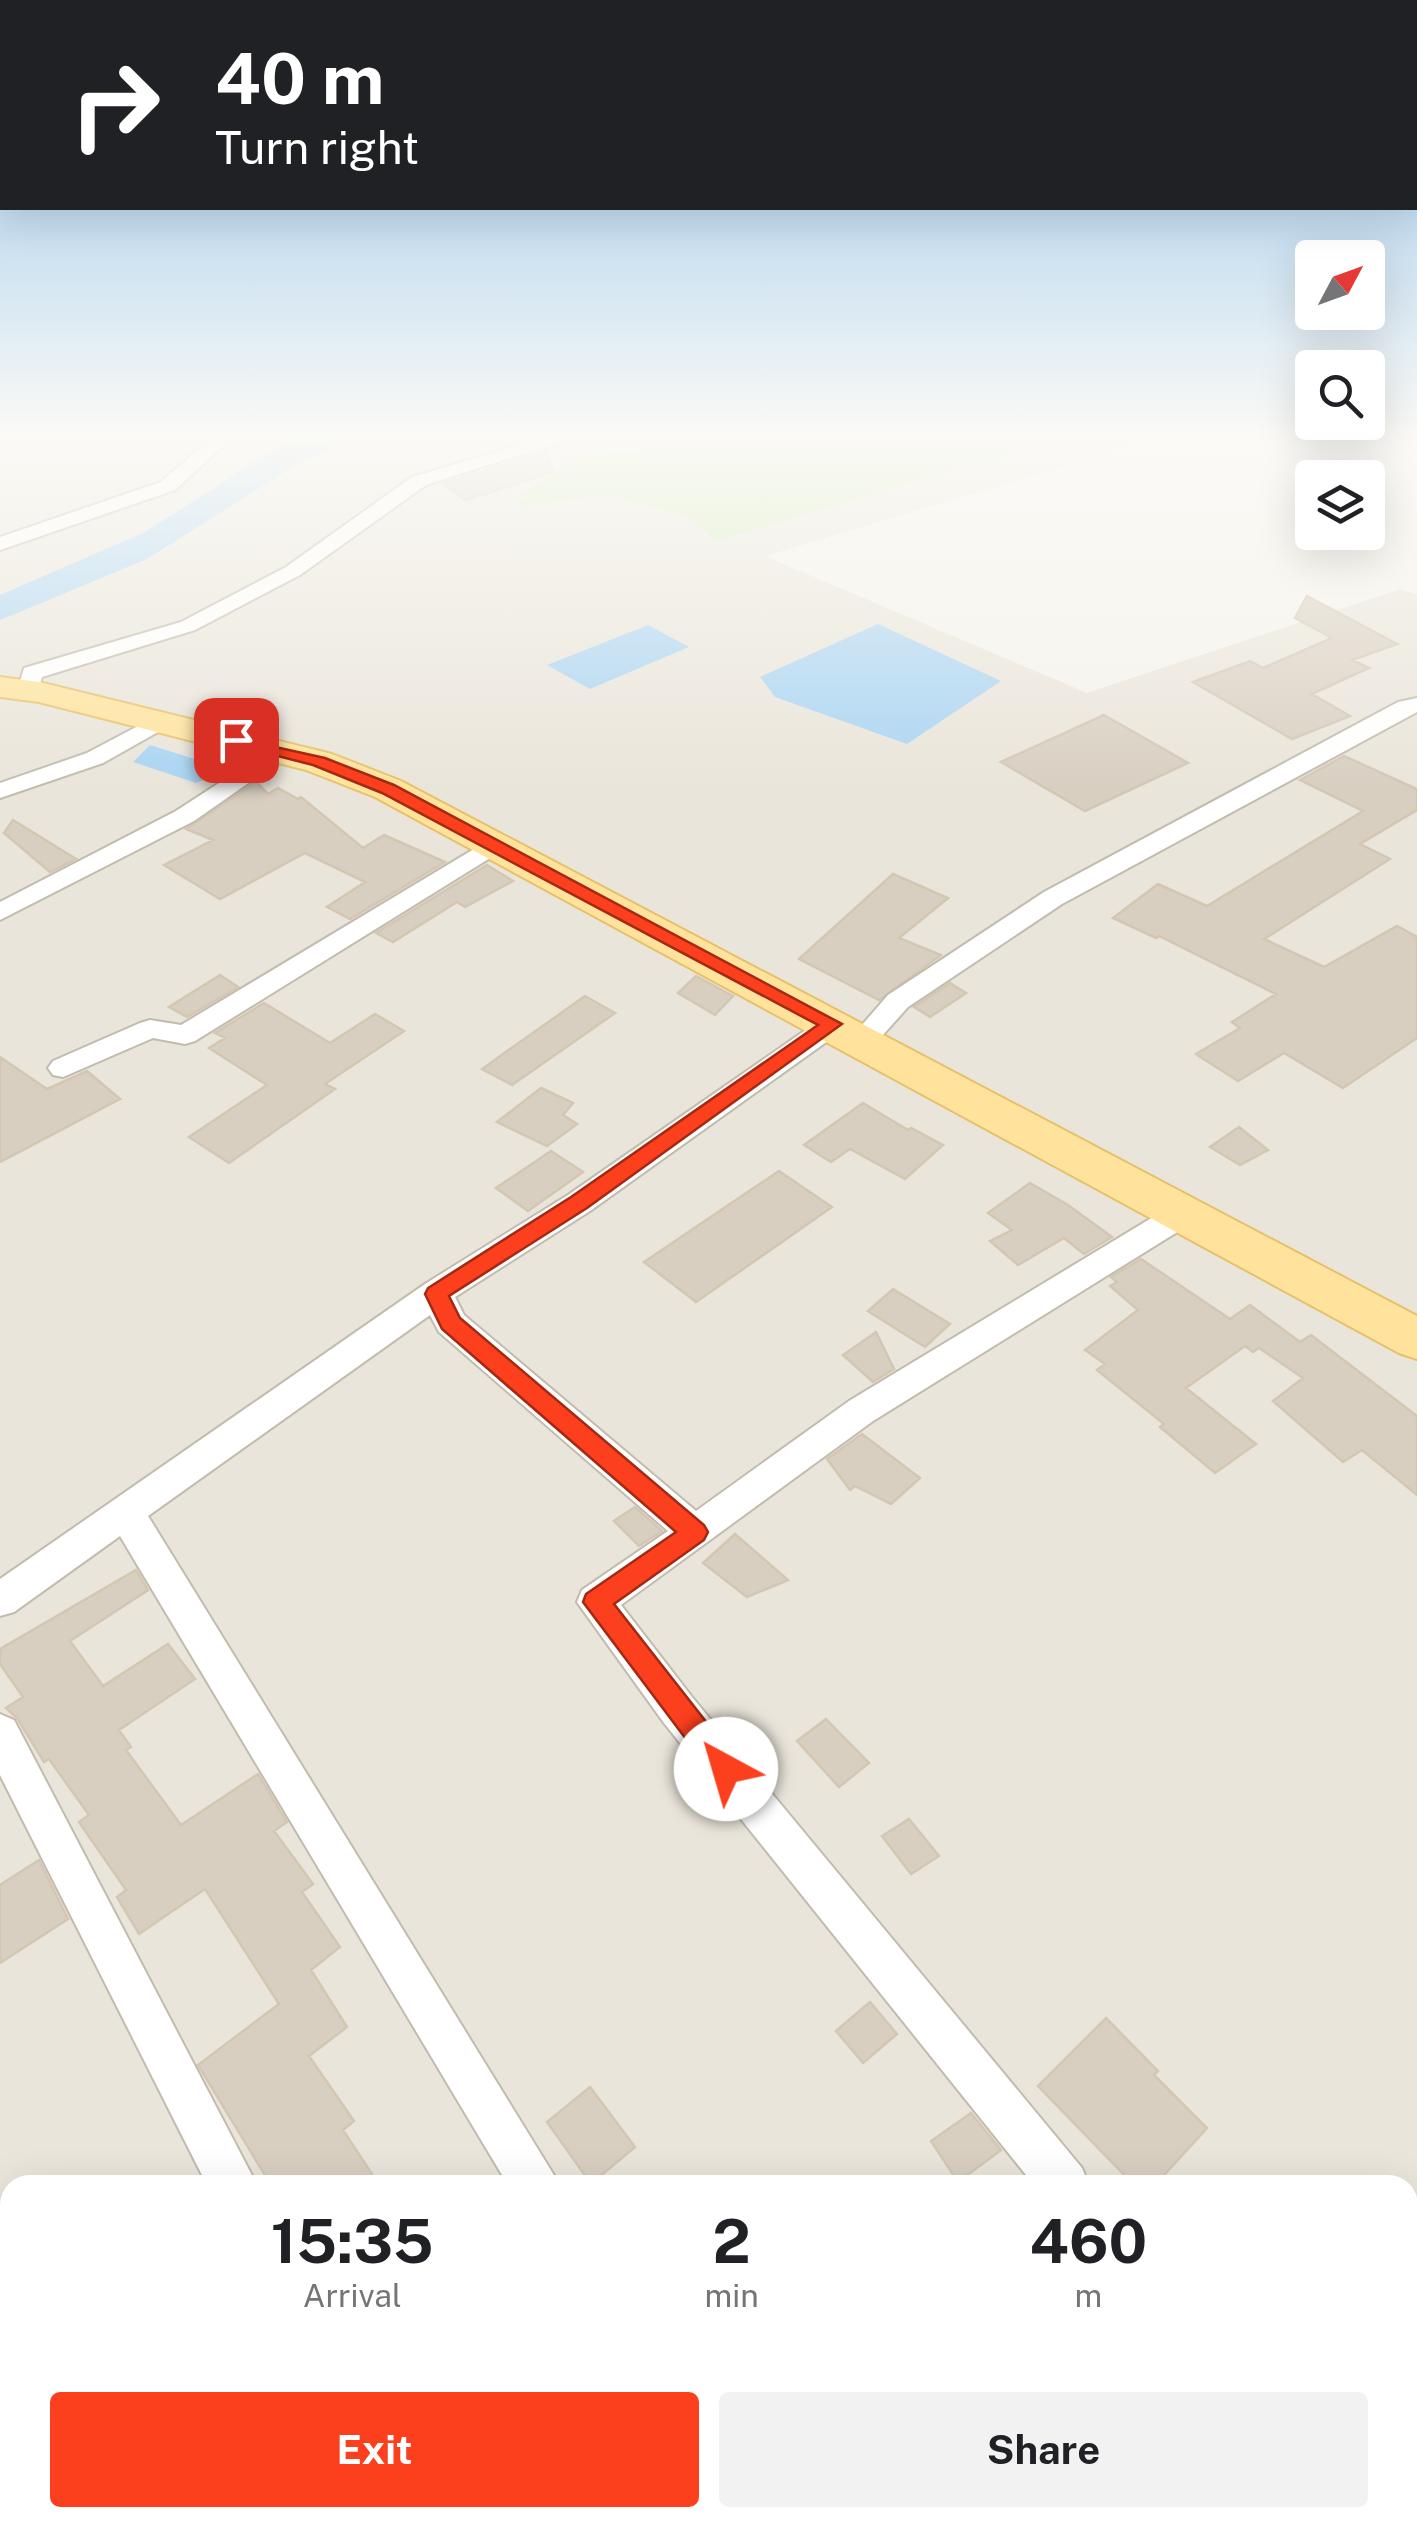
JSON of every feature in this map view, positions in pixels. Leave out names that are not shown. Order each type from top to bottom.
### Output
[{"type":"main road","points":[[14,690],[278,751],[388,789],[1417,1338]]},
{"type":"street","points":[[14,690],[32,673],[188,626],[293,571],[316,555]]},
{"type":"street","points":[[0,1600],[436,1294],[1053,898],[1406,707],[1417,705]]},
{"type":"street","points":[[0,791],[95,758],[156,723]]},
{"type":"street","points":[[0,912],[185,816],[278,751]]},
{"type":"street","points":[[63,1068],[150,1028],[185,1034],[494,846]]},
{"type":"street","points":[[1057,2175],[678,1710],[596,1602],[861,1411],[1184,1213]]},
{"type":"street","points":[[436,1294],[450,1323],[695,1532]]},
{"type":"street","points":[[126,1513],[530,2175]]},
{"type":"street","points":[[0,1733],[228,2175]]},
{"type":"shaded area","points":[[0,555],[769,555],[765,556],[1087,693],[1400,589],[1417,594],[1417,2175],[0,2175]]},
{"type":"water","points":[[878,624],[1001,681],[907,744],[775,697],[760,677]]},
{"type":"water","points":[[648,625],[689,647],[590,689],[547,665]]},
{"type":"water","points":[[150,745],[214,765],[213,776],[196,783],[133,762]]},
{"type":"building","points":[[1307,596],[1397,644],[1352,660],[1369,668],[1312,694],[1350,716],[1292,739],[1193,682],[1250,661],[1263,668],[1332,638],[1295,618]]},
{"type":"building","points":[[1104,715],[1188,763],[1085,811],[1001,762]]},
{"type":"building","points":[[1344,756],[1417,789],[1417,810],[1360,844],[1390,859],[1264,939],[1324,967],[1397,926],[1417,937],[1417,1038],[1343,1088],[1284,1053],[1238,1081],[1196,1054],[1240,1028],[1232,1022],[1276,994],[1159,936],[1113,918],[1158,884],[1207,906],[1363,811],[1300,780]]},
{"type":"building","points":[[256,782],[268,794],[278,788],[301,797],[363,848],[384,835],[445,862],[350,919],[327,907],[365,882],[305,853],[220,899],[164,865],[213,840],[186,829]]},
{"type":"building","points":[[13,820],[76,859],[50,872],[4,833]]},
{"type":"building","points":[[487,865],[513,881],[465,907],[457,902],[393,942],[376,933]]},
{"type":"building","points":[[893,874],[948,898],[899,938],[941,955],[879,1000],[799,959]]},
{"type":"building","points":[[220,975],[238,987],[187,1017],[169,1007]]},
{"type":"building","points":[[696,976],[733,996],[715,1015],[678,993]]},
{"type":"building","points":[[950,983],[966,993],[930,1017],[914,1007]]},
{"type":"building","points":[[585,996],[615,1013],[512,1085],[482,1069]]},
{"type":"building","points":[[264,1003],[330,1043],[375,1014],[404,1031],[325,1084],[335,1089],[229,1163],[189,1137],[267,1085],[209,1048],[225,1038],[215,1033]]},
{"type":"building","points":[[0,1057],[47,1089],[87,1071],[120,1099],[0,1162]]},
{"type":"building","points":[[541,1088],[573,1103],[563,1115],[577,1124],[547,1146],[497,1122]]},
{"type":"building","points":[[863,1103],[943,1145],[905,1179],[850,1149],[831,1162],[804,1145]]},
{"type":"building","points":[[1239,1127],[1268,1150],[1240,1165],[1210,1147]]},
{"type":"building","points":[[551,1151],[583,1172],[528,1211],[496,1188]]},
{"type":"building","points":[[779,1171],[832,1207],[696,1302],[644,1262]]},
{"type":"building","points":[[1030,1183],[1112,1237],[1084,1254],[1064,1238],[1018,1265],[990,1241],[1012,1230],[988,1213]]},
{"type":"building","points":[[1141,1259],[1230,1319],[1250,1305],[1300,1342],[1311,1335],[1417,1416],[1417,1495],[1362,1450],[1343,1462],[1273,1401],[1303,1378],[1259,1348],[1253,1352],[1245,1346],[1186,1388],[1256,1444],[1215,1473],[1160,1427],[1164,1424],[1097,1370],[1105,1364],[1085,1350],[1138,1310],[1110,1286],[1117,1282],[1111,1277]]},
{"type":"building","points":[[893,1289],[950,1324],[925,1347],[868,1311]]},
{"type":"building","points":[[876,1332],[894,1369],[873,1382],[843,1355]]},
{"type":"building","points":[[862,1434],[920,1478],[891,1504],[855,1486],[850,1490],[827,1459]]},
{"type":"building","points":[[635,1507],[662,1531],[639,1546],[614,1521]]},
{"type":"building","points":[[735,1534],[788,1580],[747,1597],[703,1563]]},
{"type":"building","points":[[136,1570],[148,1590],[70,1641],[103,1686],[168,1644],[195,1679],[119,1730],[131,1747],[126,1750],[181,1825],[258,1774],[287,1822],[274,1831],[313,1884],[302,1892],[340,1947],[311,1970],[347,2027],[309,2056],[354,2121],[343,2130],[371,2175],[265,2175],[198,2065],[279,2004],[205,1889],[139,1934],[117,1897],[126,1890],[79,1822],[89,1815],[49,1759],[44,1762],[17,1718],[6,1708],[23,1697],[0,1664],[0,1649]]},
{"type":"building","points":[[826,1719],[869,1763],[839,1787],[797,1741]]},
{"type":"building","points":[[909,1819],[939,1856],[911,1874],[882,1836]]},
{"type":"building","points":[[39,1860],[68,1919],[0,1963],[0,1885]]},
{"type":"building","points":[[870,2002],[897,2034],[863,2063],[836,2031]]},
{"type":"building","points":[[1106,2018],[1158,2071],[1154,2075],[1207,2128],[1164,2175],[1124,2175],[1038,2086]]},
{"type":"building","points":[[590,2087],[635,2147],[602,2175],[585,2175],[547,2122]]},
{"type":"building","points":[[971,2113],[1001,2150],[967,2175],[953,2175],[931,2141]]},
{"type":"waterway","points":[[0,608],[126,555]]},
{"type":"route","points":[[236,740],[319,762],[388,789],[832,1024],[579,1203],[436,1294],[450,1323],[695,1532],[596,1602],[726,1769]]}]
